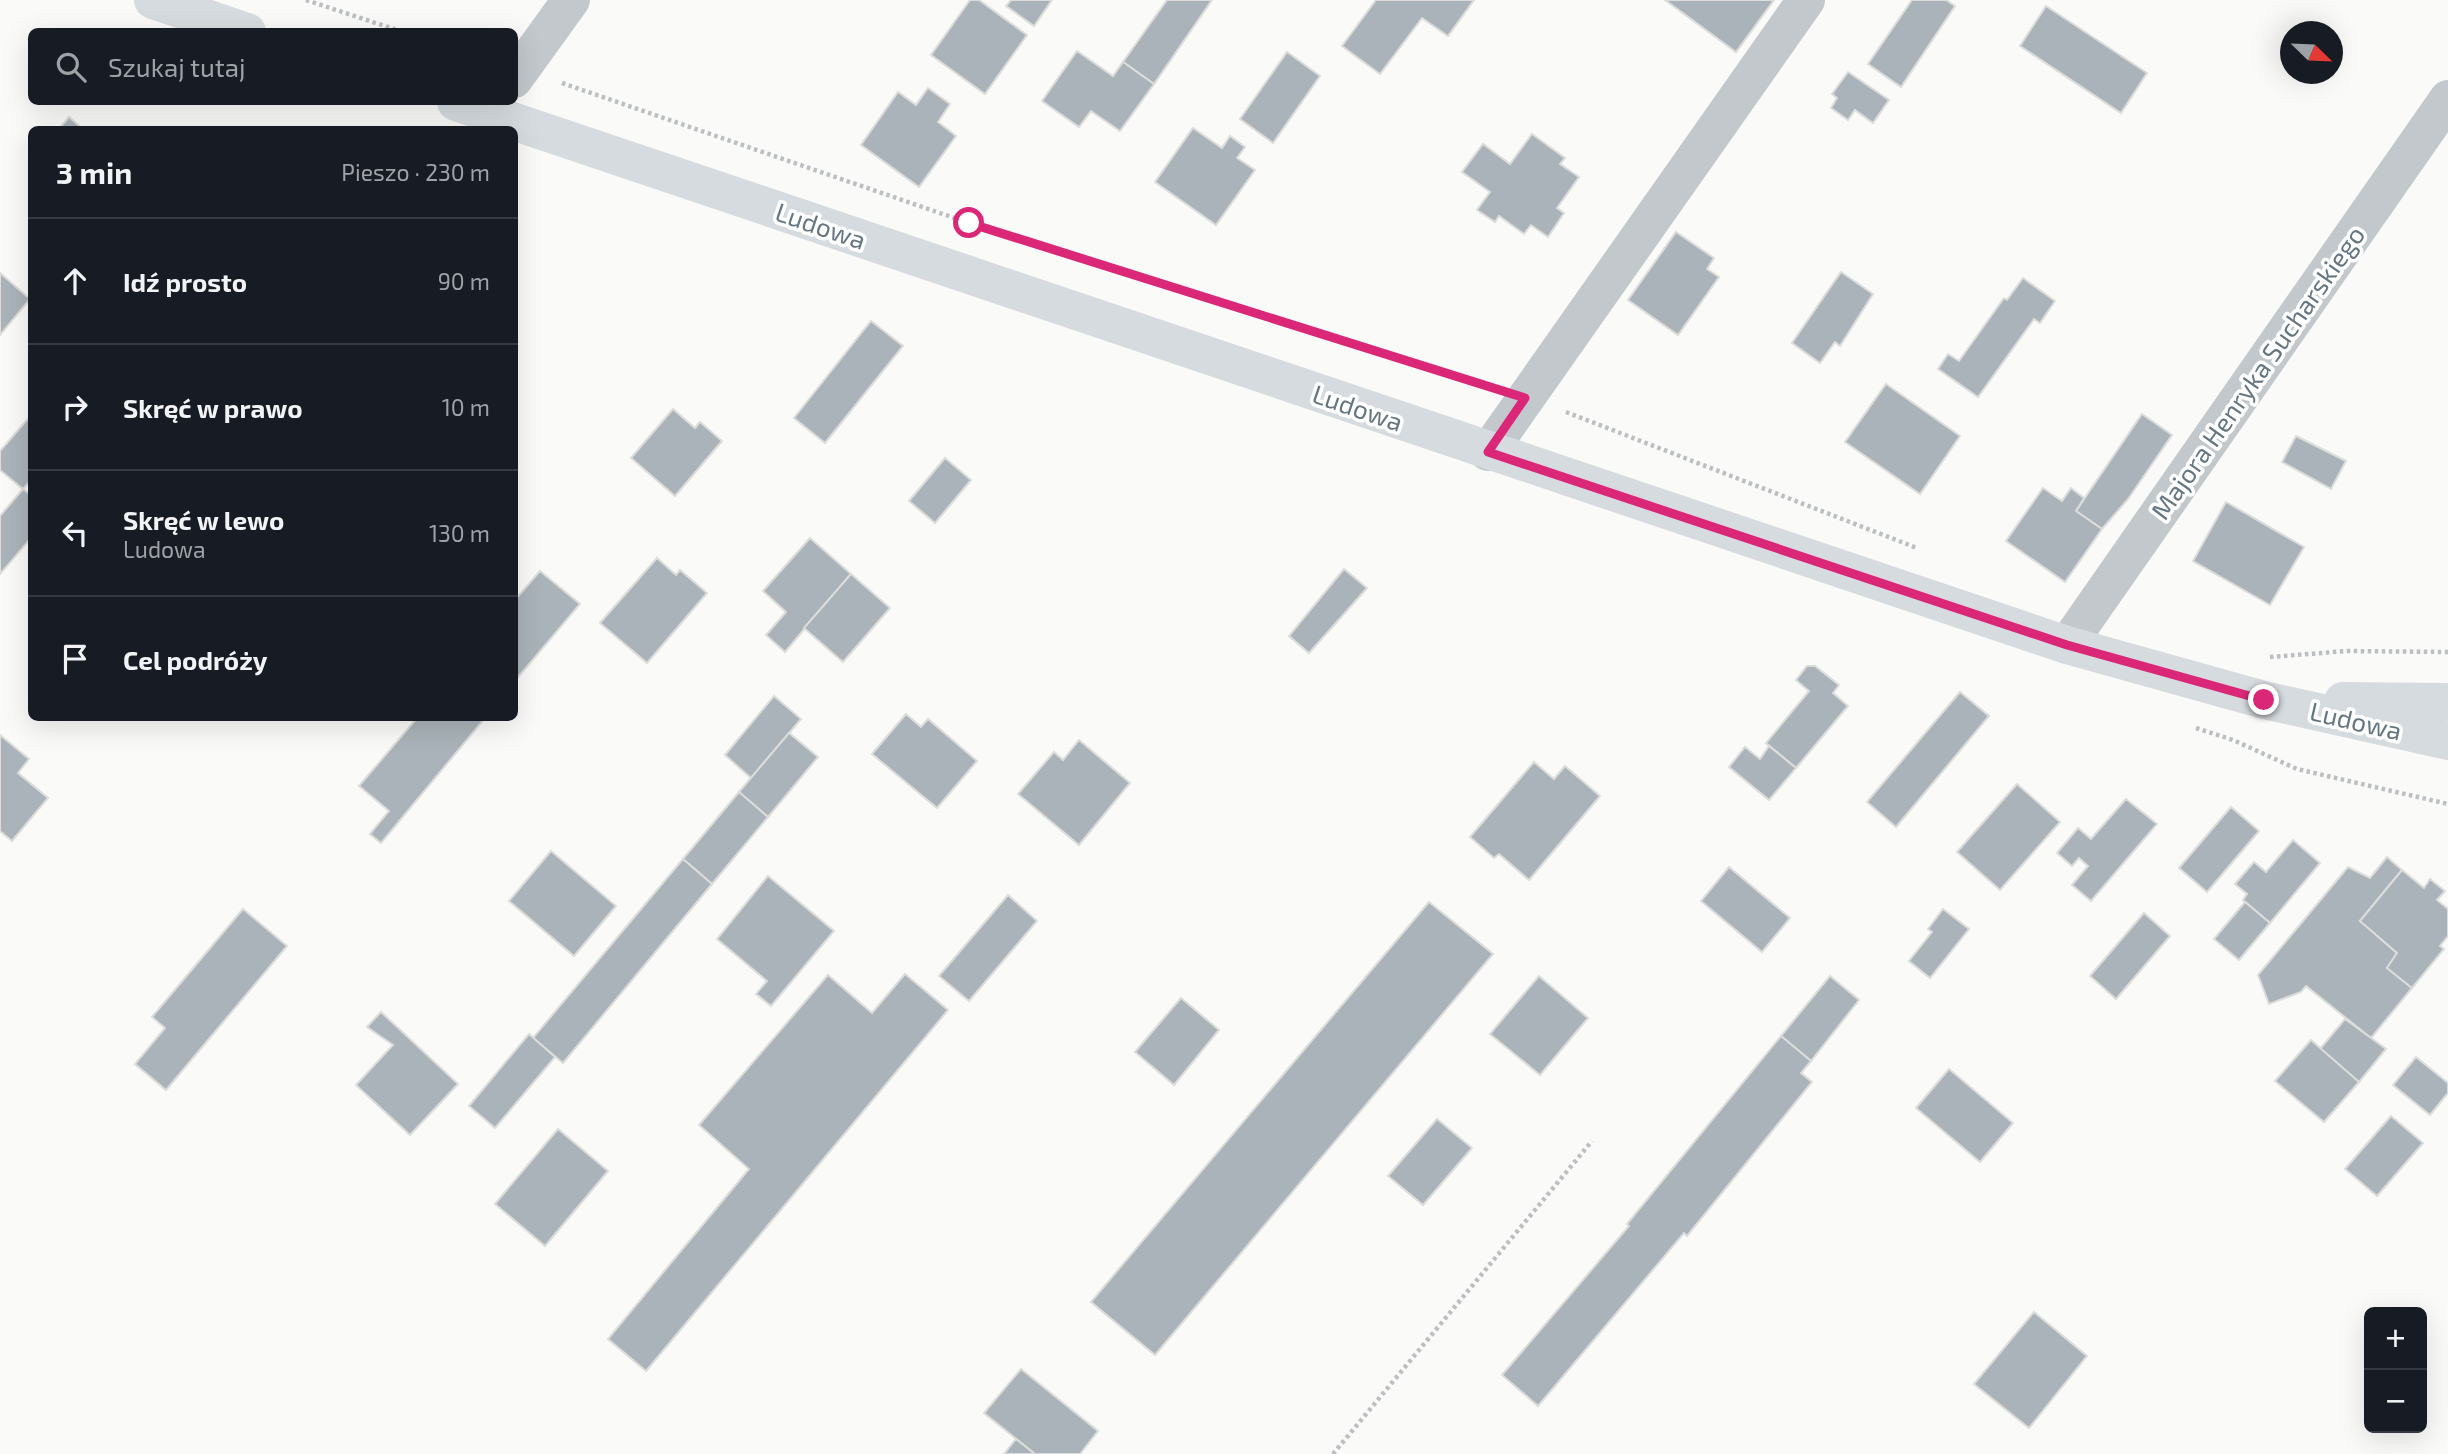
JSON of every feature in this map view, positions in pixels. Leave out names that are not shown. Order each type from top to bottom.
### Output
[{"type":"main road","points":[[153,0],[235,28]]},
{"type":"main road","name":"Ludowa","points":[[481,105],[1488,452],[2067,645],[2264,700],[2448,741]]},
{"type":"main road","name":"Ludowa","points":[[2264,700],[2448,702]]},
{"type":"street","points":[[518,74],[571,0]]},
{"type":"street","points":[[1488,452],[1806,0]]},
{"type":"street","name":"Majora Henryka Sucharskiego","points":[[2067,645],[2448,99]]},
{"type":"path","points":[[306,0],[391,28]]},
{"type":"path","points":[[518,74],[969,223],[1525,398],[1925,551]]},
{"type":"path","points":[[2267,657],[2347,651],[2448,652]]},
{"type":"path","points":[[1333,1454],[1592,1141]]},
{"type":"building","points":[[970,0],[979,0],[1027,35],[985,94],[931,55]]},
{"type":"building","points":[[1011,0],[1052,0],[1034,26],[1006,6]]},
{"type":"building","points":[[1167,0],[1212,0],[1154,84],[1123,62]]},
{"type":"building","points":[[1376,0],[1474,0],[1448,36],[1422,18],[1380,74],[1342,46]]},
{"type":"building","points":[[1665,0],[1774,0],[1736,52]]},
{"type":"building","points":[[1912,0],[1946,0],[1955,6],[1901,87],[1868,64]]},
{"type":"building","points":[[2046,6],[2147,73],[2121,113],[2020,46]]},
{"type":"building","points":[[1077,51],[1113,76],[1123,62],[1154,84],[1120,131],[1091,111],[1079,127],[1042,101]]},
{"type":"building","points":[[1287,52],[1320,76],[1273,143],[1240,119]]},
{"type":"building","points":[[1848,72],[1889,100],[1873,123],[1855,110],[1848,120],[1831,108],[1837,98],[1832,94]]},
{"type":"building","points":[[928,88],[950,104],[938,122],[956,136],[919,187],[861,145],[898,92],[916,105]]},
{"type":"building","points":[[69,117],[79,126],[61,126]]},
{"type":"building","points":[[1193,128],[1222,148],[1230,136],[1245,147],[1237,158],[1255,170],[1216,225],[1155,182]]},
{"type":"building","points":[[1532,134],[1565,158],[1560,164],[1579,177],[1557,208],[1564,213],[1548,237],[1531,225],[1524,234],[1499,216],[1495,222],[1477,210],[1490,192],[1462,172],[1483,144],[1510,164]]},
{"type":"building","points":[[1676,232],[1714,258],[1707,269],[1719,277],[1678,335],[1628,300]]},
{"type":"building","points":[[1841,272],[1873,294],[1840,346],[1835,342],[1820,363],[1792,343]]},
{"type":"building","points":[[0,273],[28,297],[28,301],[0,335]]},
{"type":"building","points":[[2023,278],[2055,301],[2040,323],[2034,319],[1978,397],[1938,369],[1948,354],[1959,361],[2004,298],[2007,300]]},
{"type":"building","points":[[871,321],[903,346],[825,443],[794,418]]},
{"type":"building","points":[[1886,384],[1960,436],[1920,494],[1845,442]]},
{"type":"building","points":[[673,409],[695,428],[700,422],[722,441],[675,496],[631,458]]},
{"type":"building","points":[[2142,414],[2172,435],[2128,499],[2102,529],[2076,511]]},
{"type":"building","points":[[28,419],[28,483],[23,489],[0,470],[0,451]]},
{"type":"building","points":[[2296,436],[2346,461],[2331,489],[2282,462]]},
{"type":"building","points":[[945,458],[971,480],[935,523],[909,501]]},
{"type":"building","points":[[2043,488],[2062,501],[2071,488],[2084,498],[2076,511],[2102,529],[2065,582],[2006,541]]},
{"type":"building","points":[[23,489],[28,493],[28,542],[0,574],[0,516]]},
{"type":"building","points":[[2226,502],[2304,547],[2270,605],[2193,561]]},
{"type":"building","points":[[810,538],[851,574],[785,652],[766,635],[786,612],[763,591]]},
{"type":"building","points":[[657,558],[676,575],[680,570],[707,593],[647,663],[600,623]]},
{"type":"building","points":[[1344,569],[1367,588],[1309,653],[1289,636]]},
{"type":"building","points":[[540,571],[580,604],[518,677],[518,596]]},
{"type":"building","points":[[851,574],[890,608],[843,662],[804,628]]},
{"type":"building","points":[[1807,666],[1815,666],[1839,685],[1833,693],[1848,706],[1796,768],[1766,743],[1809,691],[1796,680]]},
{"type":"building","points":[[1960,692],[1989,716],[1896,827],[1867,802]]},
{"type":"building","points":[[774,696],[801,719],[751,778],[725,755]]},
{"type":"building","points":[[906,714],[921,727],[928,719],[977,761],[937,808],[872,754]]},
{"type":"building","points":[[414,721],[483,721],[381,843],[370,834],[389,811],[359,786]]},
{"type":"building","points":[[789,733],[818,757],[768,817],[739,792]]},
{"type":"building","points":[[0,735],[29,759],[18,773],[48,798],[12,841],[0,831]]},
{"type":"building","points":[[1079,740],[1130,783],[1079,845],[1018,794],[1054,752],[1063,760]]},
{"type":"building","points":[[1769,746],[1796,768],[1769,800],[1729,767],[1745,747],[1760,759]]},
{"type":"building","points":[[1534,762],[1554,779],[1565,766],[1600,796],[1529,880],[1499,854],[1494,858],[1470,837]]},
{"type":"building","points":[[2017,784],[2060,822],[2000,890],[1957,852]]},
{"type":"building","points":[[739,792],[768,817],[712,884],[683,859]]},
{"type":"building","points":[[2126,799],[2157,824],[2091,901],[2072,885],[2088,866],[2079,858],[2072,866],[2057,853],[2078,828],[2091,839]]},
{"type":"building","points":[[2231,807],[2259,831],[2207,892],[2179,868]]},
{"type":"building","points":[[2293,840],[2320,863],[2270,923],[2243,900],[2247,894],[2235,884],[2254,862],[2266,872]]},
{"type":"building","points":[[551,851],[616,906],[574,956],[509,901]]},
{"type":"building","points":[[2387,857],[2402,870],[2360,921],[2397,953],[2387,968],[2412,988],[2371,1038],[2306,986],[2301,992],[2269,1004],[2258,975],[2348,867],[2370,878]]},
{"type":"building","points":[[683,859],[712,884],[563,1063],[533,1038]]},
{"type":"building","points":[[1729,867],[1790,918],[1762,952],[1701,901]]},
{"type":"building","points":[[2402,870],[2424,888],[2430,879],[2445,891],[2437,900],[2448,909],[2448,936],[2440,946],[2444,949],[2412,988],[2387,968],[2397,953],[2360,921]]},
{"type":"building","points":[[768,876],[834,931],[771,1006],[756,994],[767,981],[717,939]]},
{"type":"building","points":[[1008,895],[1037,921],[969,1001],[939,976]]},
{"type":"building","points":[[1429,902],[1493,954],[1155,1355],[1091,1302]]},
{"type":"building","points":[[2245,902],[2270,923],[2239,960],[2214,939]]},
{"type":"building","points":[[243,909],[287,946],[166,1090],[135,1064],[165,1028],[152,1017]]},
{"type":"building","points":[[1943,909],[1969,929],[1930,978],[1909,961],[1932,932],[1928,929]]},
{"type":"building","points":[[2144,913],[2170,936],[2116,999],[2090,976]]},
{"type":"building","points":[[905,974],[948,1010],[646,1371],[608,1339],[749,1169],[699,1125],[828,975],[872,1013]]},
{"type":"building","points":[[1539,976],[1588,1018],[1540,1075],[1490,1034]]},
{"type":"building","points":[[1830,976],[1859,1000],[1811,1061],[1781,1036]]},
{"type":"building","points":[[1181,998],[1219,1030],[1174,1085],[1135,1052]]},
{"type":"building","points":[[381,1012],[458,1084],[410,1135],[356,1085],[393,1045],[367,1027]]},
{"type":"building","points":[[2345,1019],[2386,1049],[2359,1082],[2320,1049]]},
{"type":"building","points":[[529,1034],[555,1057],[495,1128],[469,1106]]},
{"type":"building","points":[[1781,1036],[1811,1061],[1801,1073],[1812,1082],[1687,1236],[1684,1233],[1538,1406],[1502,1375],[1629,1226],[1627,1224]]},
{"type":"building","points":[[2311,1040],[2359,1082],[2324,1122],[2275,1081]]},
{"type":"building","points":[[2416,1057],[2448,1083],[2448,1093],[2430,1115],[2393,1085]]},
{"type":"building","points":[[1949,1069],[2013,1123],[1980,1162],[1916,1108]]},
{"type":"building","points":[[2391,1116],[2423,1143],[2377,1196],[2345,1169]]},
{"type":"building","points":[[1437,1119],[1472,1148],[1423,1205],[1388,1176]]},
{"type":"building","points":[[558,1129],[608,1171],[545,1246],[495,1204]]},
{"type":"building","points":[[2034,1312],[2087,1356],[2029,1428],[1974,1384]]},
{"type":"building","points":[[1021,1369],[1098,1431],[1080,1454],[1035,1454],[984,1413]]},
{"type":"building","points":[[1016,1439],[1035,1454],[1004,1454]]},
{"type":"route","points":[[969,223],[1525,398],[1488,452],[2067,645],[2264,700]]}]
